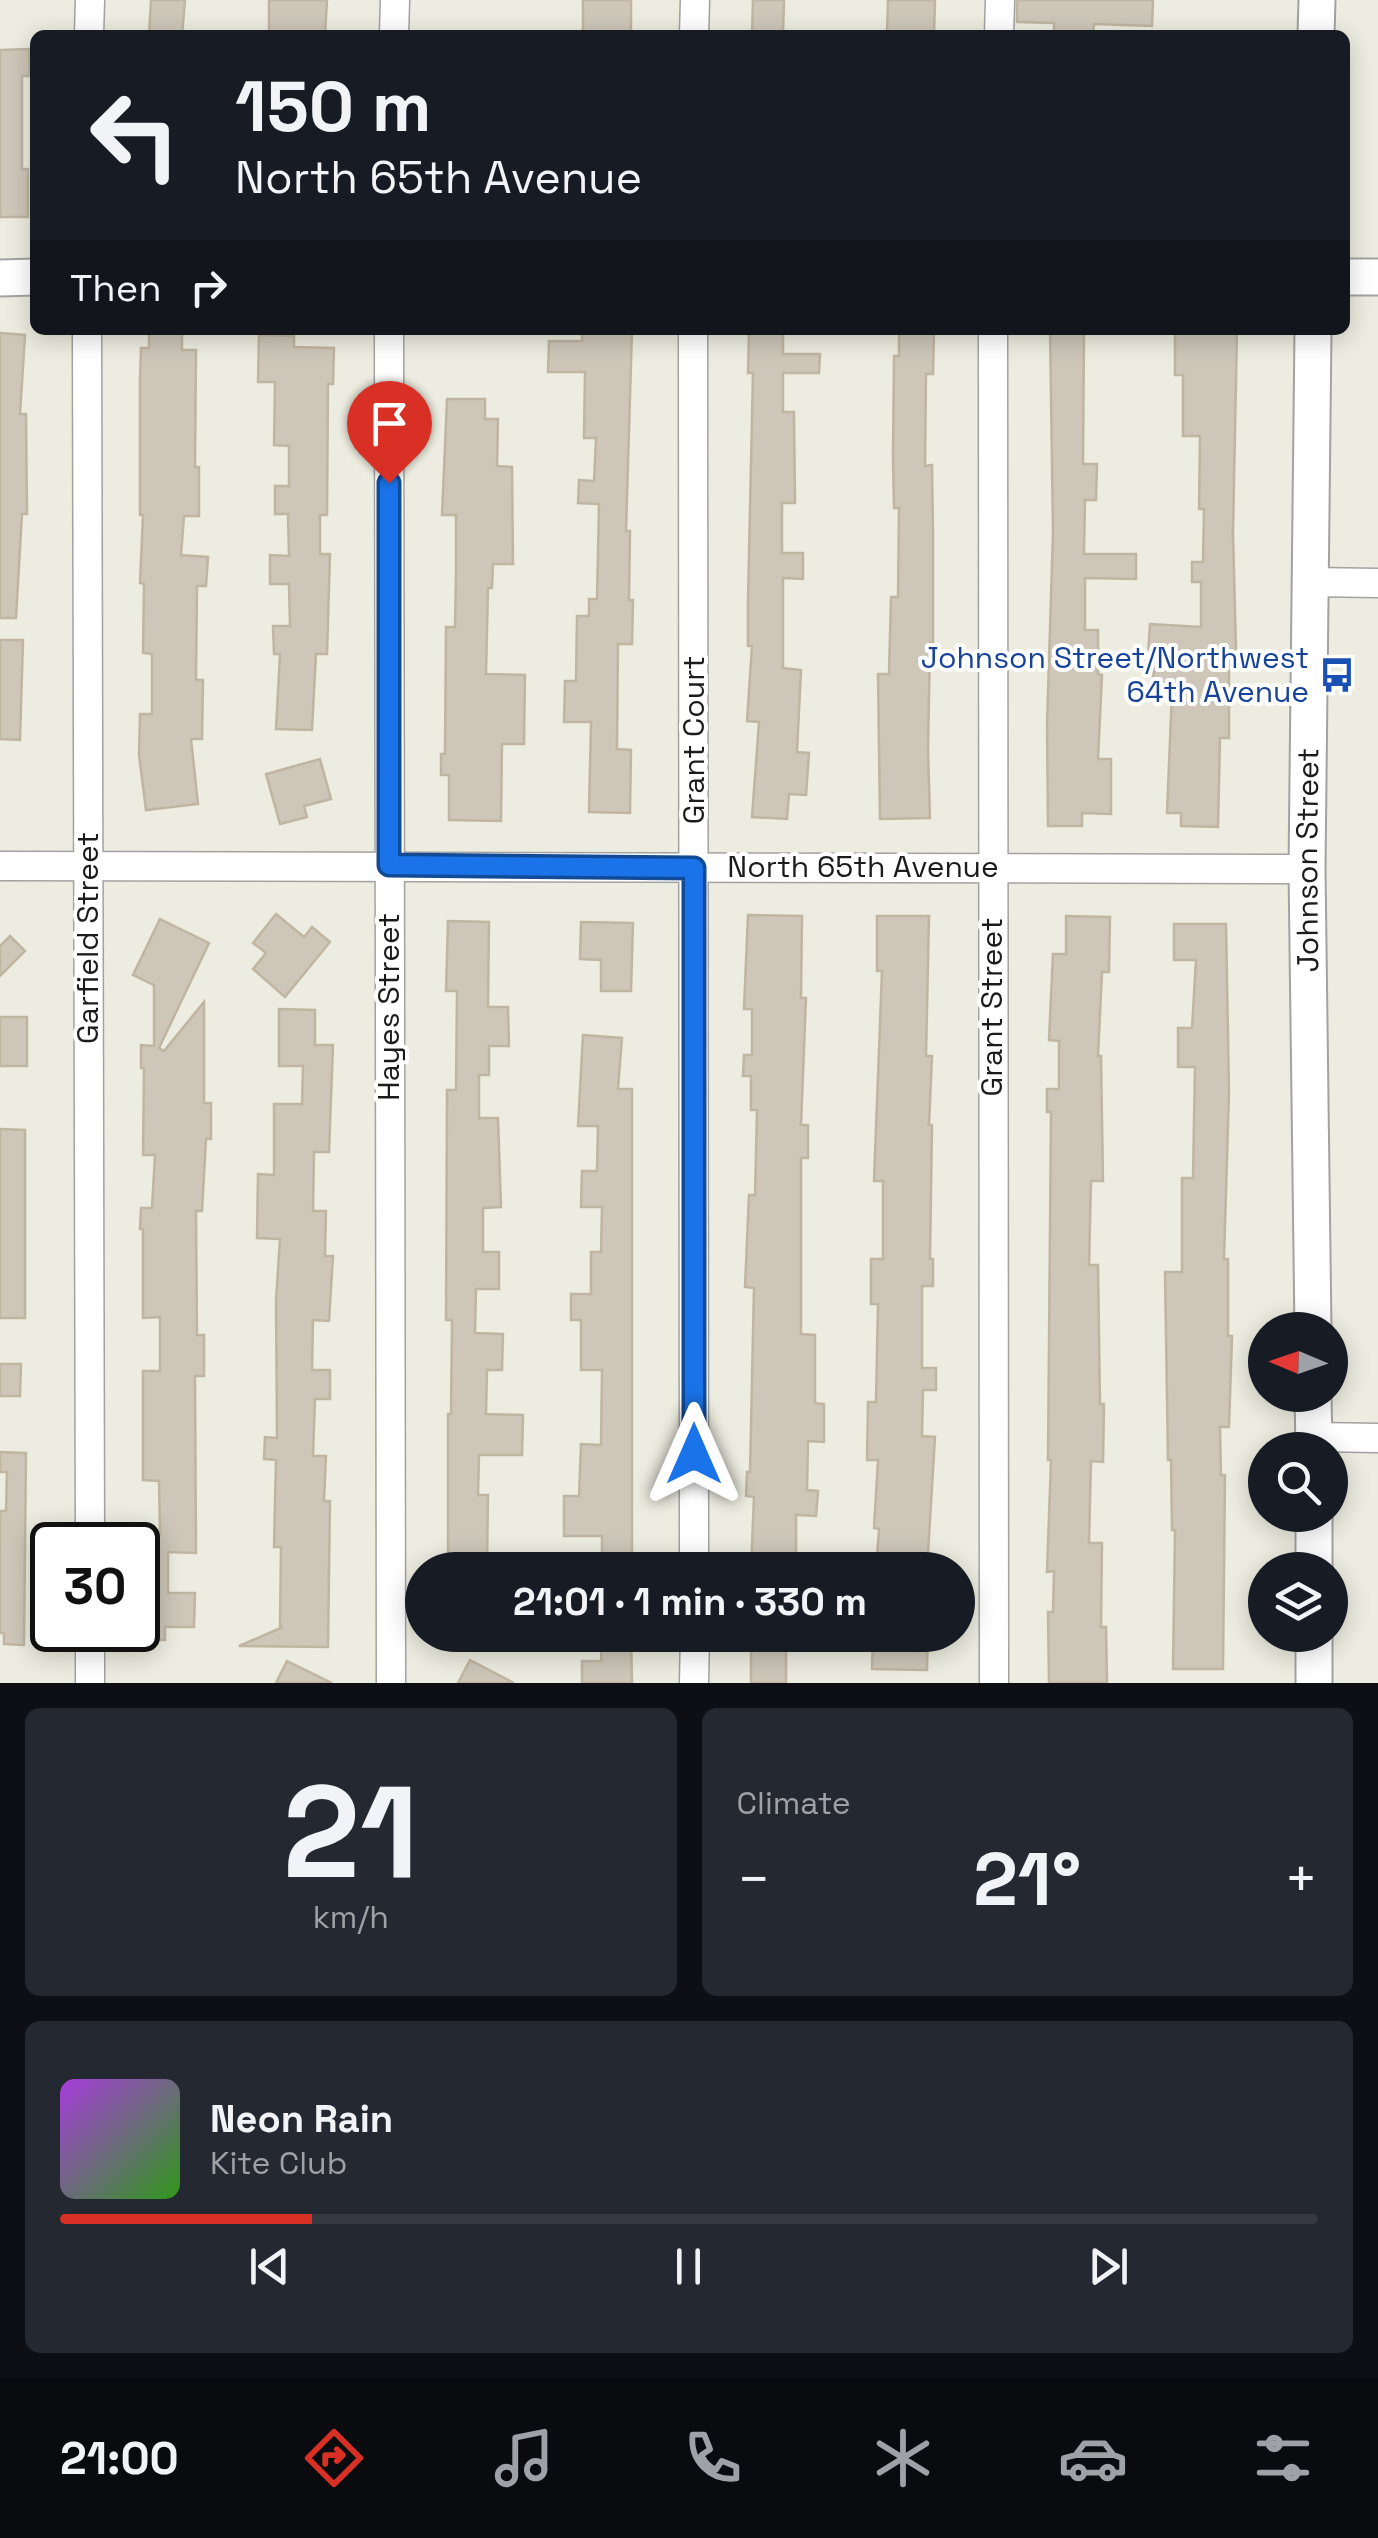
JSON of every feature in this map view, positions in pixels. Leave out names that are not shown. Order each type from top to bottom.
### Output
[{"type":"street","points":[[90,0],[90,30]]},
{"type":"street","points":[[394,30],[395,0]]},
{"type":"street","points":[[694,30],[695,0]]},
{"type":"street","points":[[999,30],[1000,0]]},
{"type":"street","points":[[1316,0],[1316,30]]},
{"type":"street","points":[[1350,277],[1378,276]]},
{"type":"street","points":[[0,278],[30,277]]},
{"type":"street","name":"Garfield Street","points":[[86,335],[90,1522]]},
{"type":"street","name":"Hayes Street","points":[[389,335],[391,1683]]},
{"type":"street","name":"Grant Court","points":[[693,335],[694,1552]]},
{"type":"street","name":"Grant Street","points":[[993,335],[994,1683]]},
{"type":"street","name":"Johnson Street","points":[[1312,335],[1307,869],[1312,1312]]},
{"type":"street","points":[[1309,582],[1378,583]]},
{"type":"street","name":"North 65th Avenue","points":[[0,866],[1307,869]]},
{"type":"street","points":[[1348,1440],[1378,1438]]},
{"type":"street","points":[[90,1652],[90,1683]]},
{"type":"street","points":[[694,1652],[694,1683]]},
{"type":"street","points":[[1314,1652],[1314,1683]]},
{"type":"building","points":[[151,0],[185,0],[182,30],[149,30]]},
{"type":"building","points":[[269,0],[327,0],[325,30],[269,30]]},
{"type":"building","points":[[583,0],[631,0],[631,30],[583,30]]},
{"type":"building","points":[[753,0],[784,0],[783,30],[752,30]]},
{"type":"building","points":[[888,0],[935,0],[934,30],[887,30]]},
{"type":"building","points":[[1017,0],[1153,0],[1152,26],[1094,24],[1093,30],[1054,30],[1054,23],[1017,22]]},
{"type":"building","points":[[29,49],[30,76],[22,76],[22,169],[28,169],[28,217],[0,217],[0,50]]},
{"type":"building","points":[[0,333],[25,335],[20,414],[26,414],[27,514],[22,514],[16,618],[0,618]]},
{"type":"building","points":[[149,335],[182,335],[182,350],[196,350],[195,467],[199,467],[199,516],[184,516],[181,555],[208,557],[206,586],[197,586],[196,680],[203,680],[202,739],[191,739],[198,804],[146,810],[139,755],[140,714],[152,714],[152,654],[143,653],[140,378],[141,348],[149,348]]},
{"type":"building","points":[[259,335],[294,336],[294,347],[334,348],[333,384],[328,384],[327,515],[320,515],[320,554],[330,554],[327,654],[316,654],[312,730],[276,729],[280,654],[274,654],[273,626],[290,626],[289,584],[270,584],[270,555],[289,556],[288,514],[275,514],[275,486],[289,486],[289,446],[274,445],[275,382],[258,382]]},
{"type":"building","points":[[582,335],[632,335],[626,531],[630,531],[632,644],[618,644],[617,749],[631,750],[630,813],[589,812],[591,722],[564,722],[565,681],[576,681],[577,616],[589,616],[589,599],[597,599],[599,504],[578,503],[579,480],[594,481],[596,438],[584,438],[585,372],[548,372],[549,341],[582,341]]},
{"type":"building","points":[[749,335],[783,335],[783,354],[820,354],[819,373],[783,373],[783,412],[794,412],[795,503],[782,503],[782,553],[803,553],[803,579],[783,578],[783,668],[801,670],[797,752],[809,753],[806,795],[789,794],[787,819],[752,817],[759,722],[747,721],[752,646],[748,646],[748,600],[753,373],[748,373]]},
{"type":"building","points":[[899,335],[934,335],[933,374],[926,374],[925,466],[932,465],[930,818],[880,819],[878,674],[889,674],[891,597],[898,597],[899,508],[894,508],[893,458],[894,356],[899,356]]},
{"type":"building","points":[[1050,335],[1084,335],[1083,464],[1097,464],[1096,500],[1085,500],[1084,554],[1136,554],[1136,579],[1085,578],[1085,630],[1098,630],[1098,674],[1102,675],[1098,759],[1111,759],[1111,814],[1082,813],[1082,826],[1048,826],[1053,532]]},
{"type":"building","points":[[1175,335],[1237,335],[1233,532],[1236,650],[1229,650],[1229,738],[1220,738],[1218,827],[1181,826],[1181,813],[1167,813],[1172,692],[1153,692],[1154,656],[1148,656],[1150,624],[1201,627],[1201,582],[1192,582],[1192,562],[1203,562],[1200,436],[1183,436],[1183,375],[1175,375]]},
{"type":"building","points":[[447,399],[485,399],[485,419],[498,419],[497,466],[512,467],[513,564],[493,564],[492,588],[488,588],[486,674],[525,675],[524,744],[502,744],[501,821],[449,820],[449,775],[441,775],[441,754],[445,754],[446,627],[455,627],[456,573],[456,515],[442,515]]},
{"type":"building","points":[[0,640],[23,640],[20,740],[0,739]]},
{"type":"building","points":[[320,759],[331,799],[304,806],[307,817],[280,824],[266,774]]},
{"type":"building","points":[[276,914],[304,937],[312,927],[330,942],[285,997],[253,969],[266,953],[253,943]]},
{"type":"building","points":[[748,915],[802,916],[801,998],[806,998],[801,1125],[808,1125],[808,1158],[801,1158],[801,1334],[815,1335],[815,1403],[824,1404],[824,1442],[808,1441],[807,1490],[818,1491],[816,1516],[796,1515],[796,1552],[752,1552],[754,1497],[746,1496],[750,1472],[754,1288],[745,1287],[749,1195],[755,1195],[757,1110],[751,1110],[751,1076],[743,1076],[744,1055],[752,1055],[752,1009],[744,1009]]},
{"type":"building","points":[[877,916],[929,916],[926,1056],[932,1056],[929,1125],[933,1286],[922,1286],[922,1368],[936,1368],[936,1390],[923,1390],[922,1436],[935,1437],[928,1552],[877,1552],[879,1529],[874,1528],[878,1460],[867,1460],[868,1402],[876,1402],[878,1304],[871,1304],[871,1259],[883,1259],[883,1181],[874,1181],[882,971],[877,971]]},
{"type":"building","points":[[1066,916],[1110,917],[1109,972],[1102,972],[1098,1056],[1103,1181],[1091,1181],[1089,1265],[1098,1265],[1100,1404],[1104,1404],[1103,1462],[1091,1461],[1089,1543],[1102,1543],[1101,1627],[1106,1627],[1107,1683],[1049,1683],[1048,1612],[1053,1612],[1054,1571],[1047,1572],[1051,1460],[1051,1112],[1047,1112],[1047,1089],[1059,1089],[1059,1041],[1049,1040],[1053,954],[1066,954]]},
{"type":"building","points":[[160,919],[209,943],[159,1048],[164,1051],[204,1002],[204,1103],[211,1103],[211,1139],[206,1139],[202,1211],[196,1211],[197,1335],[204,1335],[204,1376],[195,1376],[196,1553],[168,1552],[168,1593],[195,1593],[194,1627],[165,1627],[165,1640],[160,1640],[159,1481],[143,1480],[143,1371],[160,1371],[160,1317],[143,1318],[140,1229],[141,1208],[152,1208],[155,1155],[143,1155],[141,1045],[154,1046],[154,985],[133,975]]},
{"type":"building","points":[[448,921],[489,922],[488,1007],[508,1007],[509,1046],[489,1046],[489,1075],[479,1075],[479,1118],[498,1118],[501,1207],[483,1208],[483,1252],[499,1252],[499,1289],[476,1289],[475,1333],[503,1334],[502,1370],[487,1370],[486,1414],[523,1415],[522,1455],[479,1455],[478,1495],[488,1495],[487,1552],[448,1552],[452,1320],[446,1320],[447,1090],[456,1090],[457,991],[446,991]]},
{"type":"building","points":[[581,922],[633,923],[631,991],[601,991],[601,960],[580,959]]},
{"type":"building","points":[[1174,924],[1226,924],[1229,1092],[1224,1259],[1228,1259],[1228,1336],[1232,1336],[1229,1427],[1220,1427],[1221,1475],[1225,1475],[1223,1669],[1173,1669],[1175,1530],[1168,1460],[1165,1272],[1182,1272],[1182,1178],[1193,1178],[1195,1067],[1178,1067],[1178,1028],[1192,1028],[1196,960],[1174,960]]},
{"type":"building","points":[[10,936],[25,951],[0,976],[0,946]]},
{"type":"building","points":[[279,1009],[315,1010],[315,1045],[333,1045],[329,1152],[314,1152],[313,1211],[326,1211],[325,1256],[333,1256],[329,1321],[313,1320],[312,1370],[330,1370],[330,1399],[315,1399],[313,1456],[326,1456],[324,1501],[330,1501],[328,1647],[239,1646],[283,1627],[281,1547],[274,1547],[276,1460],[264,1459],[265,1437],[277,1438],[276,1300],[280,1239],[257,1238],[258,1174],[274,1175],[274,1104],[302,1104],[303,1066],[279,1066]]},
{"type":"building","points":[[0,1017],[27,1017],[27,1066],[0,1066]]},
{"type":"building","points":[[583,1035],[622,1038],[618,1089],[632,1089],[632,1552],[602,1552],[602,1536],[564,1536],[564,1496],[579,1496],[581,1444],[601,1445],[602,1370],[581,1370],[581,1320],[571,1320],[571,1294],[591,1294],[591,1252],[601,1252],[602,1207],[581,1207],[582,1171],[597,1171],[598,1126],[578,1126]]},
{"type":"building","points":[[0,1129],[25,1130],[25,1318],[0,1318]]},
{"type":"building","points":[[0,1364],[21,1364],[20,1396],[0,1396]]},
{"type":"building","points":[[0,1452],[26,1453],[24,1645],[4,1644],[4,1633],[0,1633],[0,1511],[6,1511],[7,1472],[0,1472]]},
{"type":"building","points":[[601,1652],[631,1652],[632,1683],[582,1683],[582,1661],[601,1661]]},
{"type":"building","points":[[751,1652],[786,1652],[786,1683],[751,1683]]},
{"type":"building","points":[[872,1652],[928,1652],[927,1670],[872,1669]]},
{"type":"building","points":[[470,1660],[514,1683],[458,1683]]},
{"type":"building","points":[[287,1661],[332,1683],[276,1683]]},
{"type":"place","name":"Johnson Street/Northwest 64th Avenue","points":[[1337,675]]},
{"type":"route","points":[[389,483],[389,865],[694,868],[694,1454]]}]
